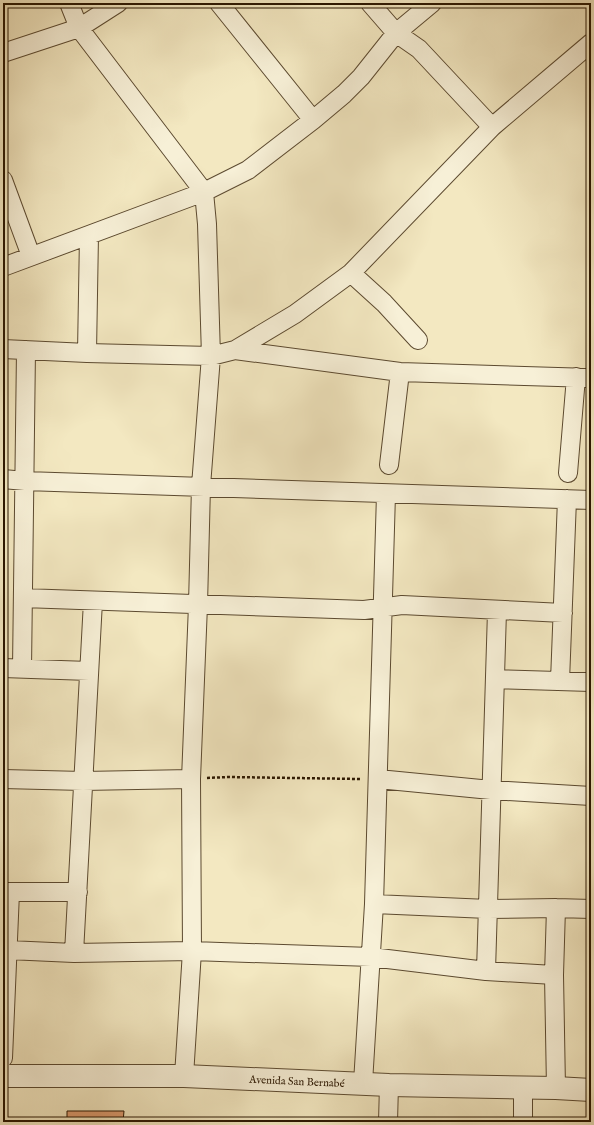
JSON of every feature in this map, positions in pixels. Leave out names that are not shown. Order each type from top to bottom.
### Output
[{"type":"street","points":[[69,3],[79,28],[204,192],[207,224],[211,356],[201,486],[191,779],[192,951],[184,1076]]},
{"type":"street","points":[[3,53],[79,28],[118,3]]},
{"type":"street","points":[[219,3],[313,120]]},
{"type":"street","points":[[370,3],[396,33],[419,49],[492,127]]},
{"type":"street","points":[[3,267],[204,192],[248,170],[313,120],[361,77],[396,33],[432,3]]},
{"type":"street","points":[[3,350],[211,356],[235,350],[295,314],[351,273],[492,127],[591,43]]},
{"type":"street","points":[[3,180],[31,256]]},
{"type":"street","points":[[87,353],[89,235]]},
{"type":"street","points":[[351,273],[384,303],[418,340]]},
{"type":"street","points":[[22,668],[26,350]]},
{"type":"street","points":[[235,350],[400,372],[583,378],[568,473]]},
{"type":"street","points":[[389,465],[400,372]]},
{"type":"street","points":[[3,479],[386,494],[567,498],[591,500]]},
{"type":"street","points":[[363,1083],[374,904],[386,494]]},
{"type":"street","points":[[560,681],[567,498]]},
{"type":"street","points":[[24,598],[364,610],[402,605],[497,611],[563,613]]},
{"type":"street","points":[[74,954],[92,601]]},
{"type":"street","points":[[486,971],[497,611]]},
{"type":"street","points":[[3,668],[89,671]]},
{"type":"street","points":[[495,679],[591,682]]},
{"type":"street","points":[[3,779],[83,782],[191,779]]},
{"type":"street","points":[[378,779],[491,790],[591,796]]},
{"type":"street","points":[[3,1058],[8,950],[7,892],[78,892]]},
{"type":"street","points":[[374,904],[488,909],[591,909]]},
{"type":"street","points":[[556,908],[554,975],[556,1088]]},
{"type":"street","points":[[8,950],[74,954],[192,951],[371,957],[486,971],[554,975]]},
{"type":"street","name":"Avenida San Bernabé","points":[[3,1076],[184,1076],[389,1085],[591,1090]]},
{"type":"street","points":[[388,1122],[389,1085]]},
{"type":"street","points":[[523,1088],[523,1122]]},
{"type":"path","points":[[191,779],[228,777],[378,779]]},
{"type":"building","points":[[67,1111],[124,1111],[123,1122],[67,1122]]}]
